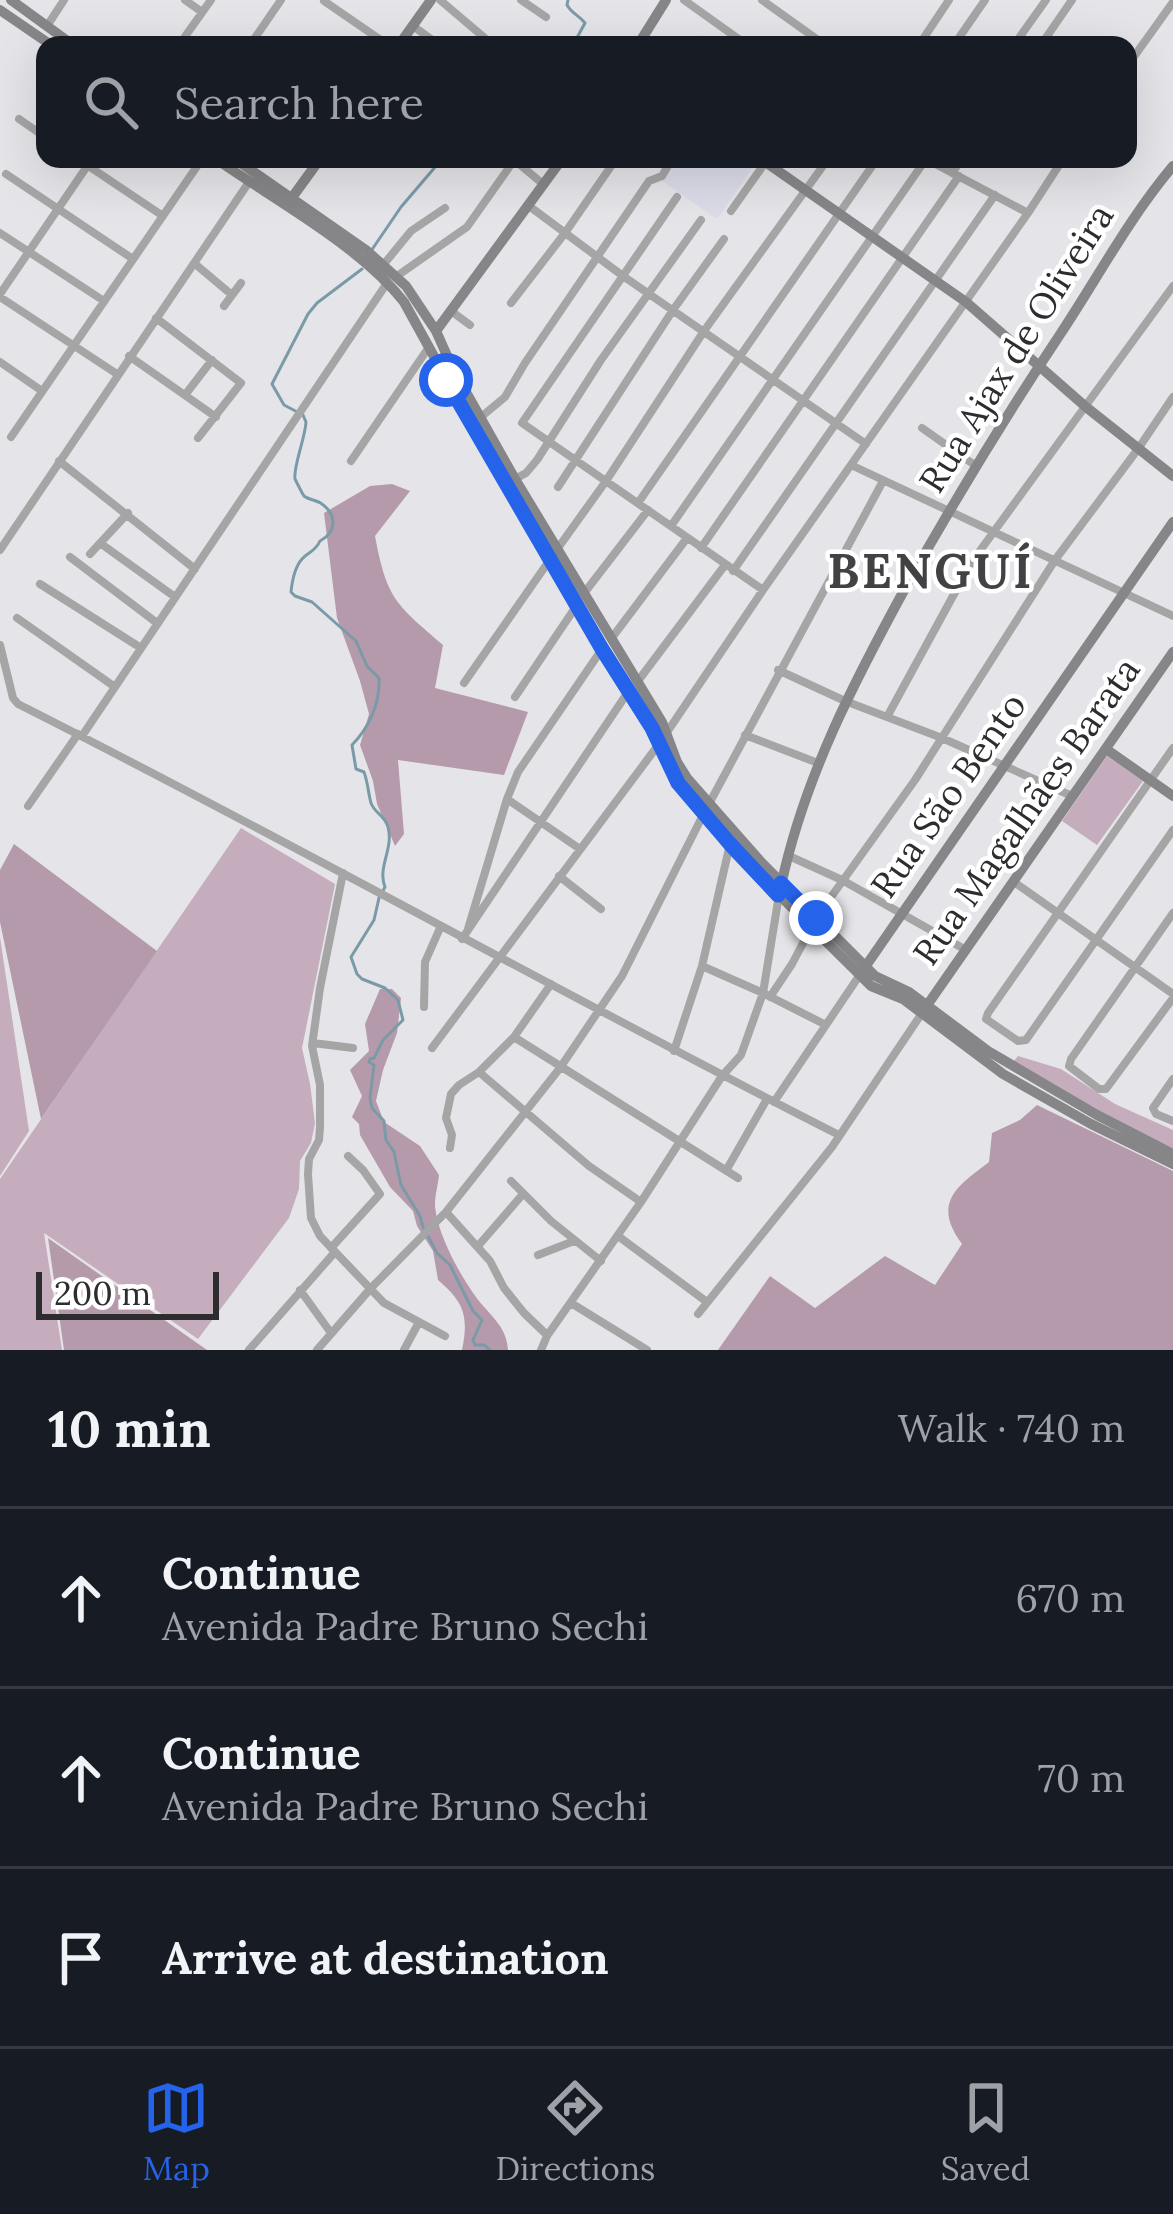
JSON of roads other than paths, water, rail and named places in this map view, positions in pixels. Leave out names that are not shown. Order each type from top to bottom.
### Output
[{"type":"main road","points":[[11,0],[61,36]]},
{"type":"main road","points":[[406,36],[430,0]]},
{"type":"main road","points":[[644,36],[666,0]]},
{"type":"main road","points":[[0,10],[38,36]]},
{"type":"main road","name":"Rua Ajax de Oliveira","points":[[780,889],[795,825],[845,701],[976,466],[1123,233],[1173,166]]},
{"type":"main road","points":[[229,168],[363,259],[420,304],[577,605],[638,681],[666,730],[677,762],[730,844],[780,889]]},
{"type":"main road","points":[[248,168],[384,264],[476,434],[554,554],[585,592],[628,692],[678,783],[862,971],[900,986],[1004,1074],[1173,1165]]},
{"type":"main road","points":[[291,199],[313,168]]},
{"type":"main road","points":[[436,331],[556,168]]},
{"type":"main road","points":[[776,168],[966,302],[1173,476]]},
{"type":"main road","name":"Rua São Bento","points":[[862,971],[1173,522]]},
{"type":"main road","name":"Rua Magalhães Barata","points":[[925,1009],[1173,652]]},
{"type":"main road","points":[[1106,749],[1173,796]]},
{"type":"main road","points":[[925,1009],[1096,1115],[1173,1154]]},
{"type":"street","points":[[46,26],[64,0]]},
{"type":"street","points":[[184,0],[202,12]]},
{"type":"street","points":[[185,36],[211,0]]},
{"type":"street","points":[[256,36],[281,0]]},
{"type":"street","points":[[440,0],[482,36]]},
{"type":"street","points":[[521,0],[546,17]]},
{"type":"street","points":[[684,0],[734,36]]},
{"type":"street","points":[[762,0],[812,36]]},
{"type":"street","points":[[925,36],[949,0]]},
{"type":"street","points":[[960,36],[985,0]]},
{"type":"street","points":[[1020,36],[1046,0]]},
{"type":"street","points":[[1047,36],[1072,0]]},
{"type":"street","points":[[324,1],[375,36]]},
{"type":"street","points":[[1137,52],[1173,2]]},
{"type":"street","points":[[413,26],[427,36]]},
{"type":"street","points":[[19,119],[36,131]]},
{"type":"street","points":[[82,168],[0,296],[117,374]]},
{"type":"street","points":[[96,168],[163,216]]},
{"type":"street","points":[[11,437],[196,168]]},
{"type":"street","points":[[28,806],[115,687],[390,281],[467,227],[508,168]]},
{"type":"street","points":[[524,168],[544,185]]},
{"type":"street","points":[[511,303],[610,168]]},
{"type":"street","points":[[480,418],[505,398],[649,181],[667,168]]},
{"type":"street","points":[[731,211],[760,168]]},
{"type":"street","points":[[464,682],[823,168]]},
{"type":"street","points":[[638,503],[871,168]]},
{"type":"street","points":[[671,526],[872,235],[924,168]]},
{"type":"street","points":[[945,168],[1028,213]]},
{"type":"street","points":[[701,548],[904,257],[958,168]]},
{"type":"street","points":[[432,1048],[659,744],[1057,168]]},
{"type":"street","points":[[6,174],[133,259]]},
{"type":"street","points":[[0,550],[249,182]]},
{"type":"street","points":[[638,681],[729,568],[994,195]]},
{"type":"street","points":[[677,197],[523,424],[763,590]]},
{"type":"street","points":[[529,206],[866,444]]},
{"type":"street","points":[[384,264],[411,231],[446,208]]},
{"type":"street","points":[[515,479],[526,473],[549,442],[701,220]]},
{"type":"street","points":[[0,233],[104,301]]},
{"type":"street","points":[[558,487],[724,239]]},
{"type":"street","points":[[194,263],[232,295]]},
{"type":"street","points":[[224,306],[241,283]]},
{"type":"street","points":[[886,718],[971,563],[1173,286]]},
{"type":"street","points":[[451,311],[470,325]]},
{"type":"street","points":[[156,317],[241,385],[198,438]]},
{"type":"street","points":[[351,461],[429,347]]},
{"type":"street","points":[[129,356],[216,417]]},
{"type":"street","points":[[185,395],[212,360]]},
{"type":"street","points":[[0,362],[42,392]]},
{"type":"street","points":[[767,995],[942,738],[1054,560],[1173,398]]},
{"type":"street","points":[[922,428],[976,466]]},
{"type":"street","points":[[59,461],[195,569]]},
{"type":"street","points":[[851,465],[1173,616]]},
{"type":"street","points":[[317,1350],[370,1288],[446,1212],[602,1010],[778,670],[883,481]]},
{"type":"street","points":[[585,592],[648,510]]},
{"type":"street","points":[[90,554],[128,513]]},
{"type":"street","points":[[465,934],[518,772],[606,644],[687,538]]},
{"type":"street","points":[[100,543],[175,597]]},
{"type":"street","points":[[70,557],[157,622]]},
{"type":"street","points":[[40,584],[140,648]]},
{"type":"street","points":[[515,697],[577,605]]},
{"type":"street","points":[[17,618],[115,687]]},
{"type":"street","points":[[0,645],[18,704],[440,928],[465,934],[674,1051],[839,1135]]},
{"type":"street","points":[[778,670],[1072,796]]},
{"type":"street","points":[[465,934],[628,692]]},
{"type":"street","points":[[745,735],[818,763]]},
{"type":"street","points":[[1173,748],[988,1013],[989,1022],[1018,1041],[1026,1040],[1173,830]]},
{"type":"street","points":[[507,800],[580,849]]},
{"type":"street","points":[[674,1051],[702,966],[730,844]]},
{"type":"street","points":[[787,855],[842,880],[966,950]]},
{"type":"street","points":[[344,873],[313,1043],[320,1127],[309,1159],[311,1218],[320,1237],[384,1303],[446,1336]]},
{"type":"street","points":[[559,876],[601,909]]},
{"type":"street","points":[[1014,882],[1135,968],[1173,996],[1108,1087],[1100,1089],[1069,1063],[1135,968],[1173,913]]},
{"type":"street","name":"Rua Ajax de Oliveira","points":[[542,1350],[722,1076],[741,1055],[767,995],[780,889]]},
{"type":"street","points":[[424,1007],[425,962],[440,928]]},
{"type":"street","points":[[702,966],[826,1025]]},
{"type":"street","name":"Rua São Bento","points":[[727,1168],[862,971]]},
{"type":"street","points":[[450,1148],[448,1100],[514,1037],[551,984]]},
{"type":"street","points":[[698,1314],[832,1147],[925,1009]]},
{"type":"street","points":[[514,1037],[738,1178]]},
{"type":"street","points":[[313,1043],[353,1048]]},
{"type":"street","points":[[479,1072],[589,1166],[641,1202]]},
{"type":"street","points":[[1173,1079],[1154,1106],[1154,1112],[1173,1121]]},
{"type":"street","points":[[249,1350],[377,1200],[379,1190],[348,1156]]},
{"type":"street","points":[[511,1181],[601,1261]]},
{"type":"street","points":[[478,1246],[523,1194]]},
{"type":"street","points":[[446,1212],[478,1246],[524,1313],[548,1336]]},
{"type":"street","points":[[619,1236],[707,1302]]},
{"type":"street","points":[[538,1255],[574,1241]]},
{"type":"street","points":[[300,1289],[332,1333]]},
{"type":"street","points":[[571,1303],[647,1350]]},
{"type":"street","points":[[404,1350],[419,1322]]},
{"type":"waterway","points":[[568,0],[569,8],[585,23],[578,36]]},
{"type":"waterway","points":[[371,251],[434,168]]},
{"type":"waterway","points":[[362,269],[308,314],[272,384],[284,405],[303,415],[306,422],[295,479],[304,496],[327,508],[333,523],[330,533],[300,562],[291,592],[312,602],[356,641],[367,666],[379,678],[373,714],[352,745],[356,769],[364,772],[371,803],[388,827],[385,887],[374,920],[351,957],[362,979],[385,988],[398,1000],[403,1020],[370,1059],[374,1065],[370,1098],[384,1121],[401,1185],[437,1253],[450,1265],[482,1320],[475,1345],[490,1350]]},
{"type":"district","name":"BENGUÍ","points":[[931,570]]}]
